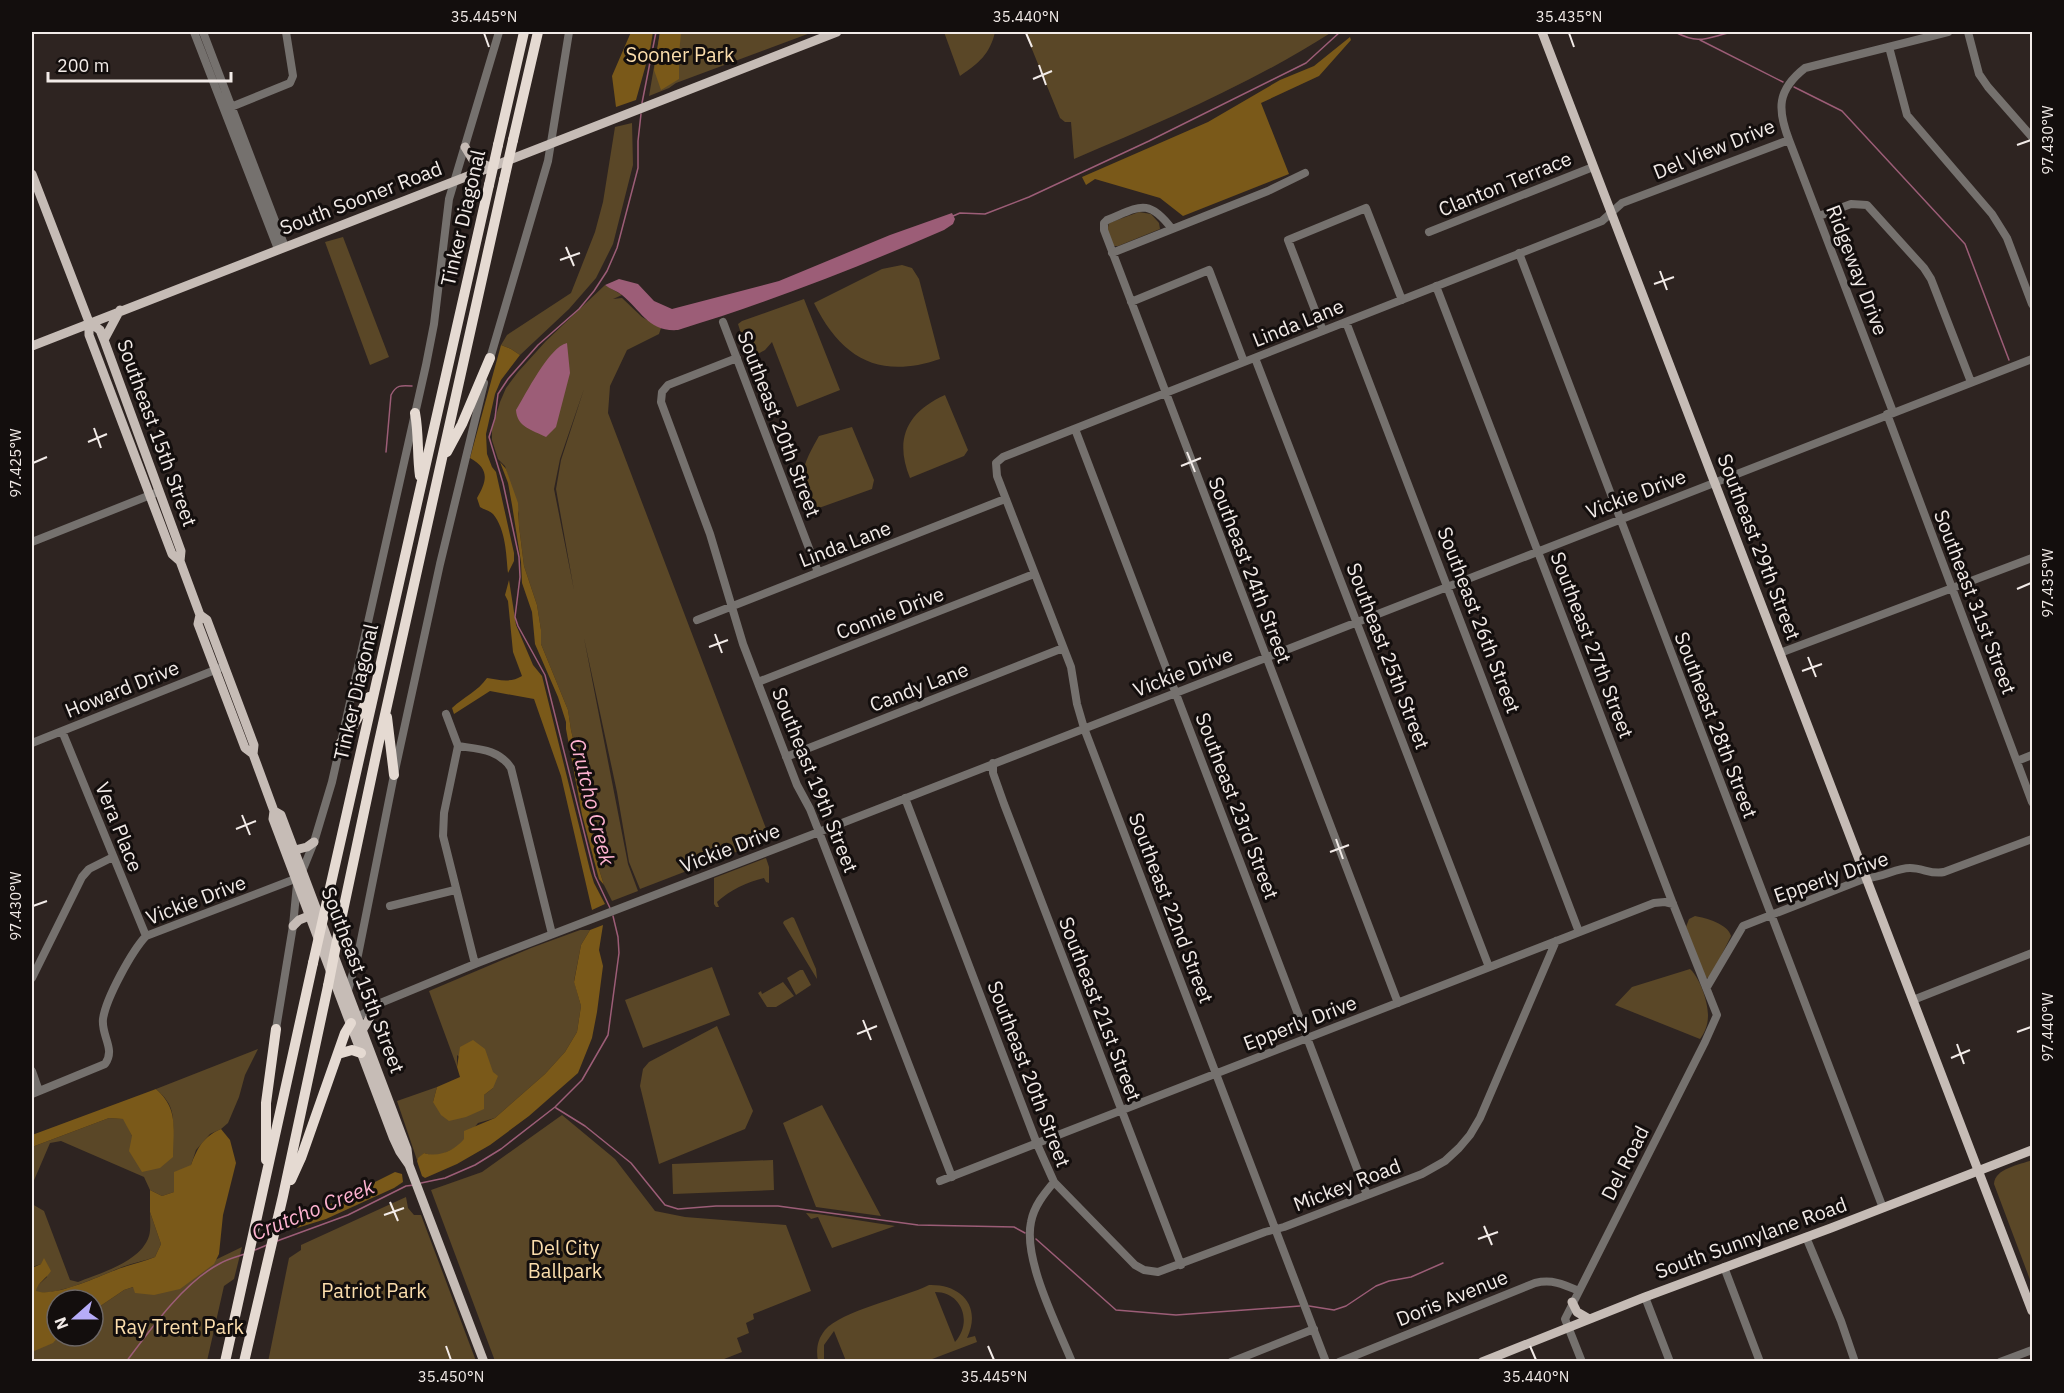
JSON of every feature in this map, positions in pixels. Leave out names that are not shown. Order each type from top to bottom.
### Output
[{"type":"highway","name":"Tinker Diagonal","points":[[225,1362],[524,32]]},
{"type":"highway","name":"Tinker Diagonal","points":[[244,1362],[283,1196],[386,708],[538,32]]},
{"type":"highway","points":[[440,465],[462,424],[490,358]]},
{"type":"highway","points":[[415,413],[421,487]]},
{"type":"highway","points":[[340,744],[352,730],[376,683]]},
{"type":"highway","points":[[386,708],[394,775]]},
{"type":"highway","points":[[283,1196],[302,1158],[345,1033],[354,1020]]},
{"type":"highway","points":[[267,1174],[264,1136],[266,1102],[276,1029]]},
{"type":"highway","points":[[338,1054],[352,1050],[361,1053]]},
{"type":"main road","name":"South Sooner Road","points":[[32,346],[837,32]]},
{"type":"main road","name":"Southeast 29th Street","points":[[1542,32],[2032,1311]]},
{"type":"main road","points":[[465,147],[473,160],[490,167]]},
{"type":"main road","name":"Southeast 15th Street","points":[[32,174],[89,322],[89,335],[136,445],[154,494],[181,551],[180,561],[200,615],[198,624],[254,745],[253,754],[274,811],[273,819],[309,916],[344,1004],[363,1029],[382,1094],[398,1135],[407,1149],[409,1165],[483,1362]]},
{"type":"main road","points":[[104,340],[120,310]]},
{"type":"main road","name":"Southeast 15th Street","points":[[89,322],[100,330],[104,340],[136,445]]},
{"type":"main road","name":"Southeast 15th Street","points":[[274,811],[281,815],[349,990],[361,1053],[382,1094]]},
{"type":"main road","points":[[295,850],[307,847],[314,842]]},
{"type":"main road","points":[[293,926],[299,920],[309,916]]},
{"type":"main road","points":[[363,1029],[378,1004]]},
{"type":"main road","name":"South Sunnylane Road","points":[[1482,1362],[1567,1327],[2032,1150]]},
{"type":"main road","points":[[1572,1302],[1577,1312],[1589,1319]]},
{"type":"street","points":[[194,32],[281,248]]},
{"type":"street","points":[[202,32],[281,248]]},
{"type":"street","points":[[231,107],[290,83],[293,76],[286,32]]},
{"type":"street","name":"Tinker Diagonal","points":[[276,1029],[293,926],[296,881],[303,872],[326,805],[434,324],[453,181],[499,32]]},
{"type":"street","points":[[344,1004],[358,955],[394,775],[459,482],[490,358],[548,161],[569,32]]},
{"type":"street","name":"Del View Drive","points":[[1611,212],[1622,203],[1789,140],[1780,111],[1782,96],[1795,76],[1805,68],[1889,47],[1929,34],[1948,32]]},
{"type":"street","points":[[1968,32],[1979,74],[2032,137]]},
{"type":"street","points":[[1889,47],[1907,115],[2003,229],[2032,304]]},
{"type":"street","name":"Ridgeway Drive","points":[[1789,140],[1890,413]]},
{"type":"street","name":"Clanton Terrace","points":[[1429,232],[1593,167]]},
{"type":"street","points":[[1112,253],[1268,191],[1305,173]]},
{"type":"street","points":[[1819,216],[1851,204],[1867,204],[1924,268],[1931,279],[1971,382]]},
{"type":"street","name":"Southeast 24th Street","points":[[1172,229],[1155,210],[1146,207],[1137,207],[1104,223],[1104,230],[1112,253],[1398,1003]]},
{"type":"street","points":[[1323,331],[1288,240],[1366,208],[1402,300]]},
{"type":"street","name":"Linda Lane","points":[[996,464],[1003,457],[1602,221],[1611,212]]},
{"type":"street","name":"Southeast 28th Street","points":[[1519,253],[1883,1208]]},
{"type":"street","points":[[1131,302],[1209,270],[1244,362]]},
{"type":"street","name":"Southeast 27th Street","points":[[1436,286],[1539,550],[1672,904],[1717,1015]]},
{"type":"street","name":"Southeast 20th Street","points":[[723,322],[818,572]]},
{"type":"street","name":"Southeast 26th Street","points":[[1346,322],[1580,932]]},
{"type":"street","name":"Southeast 19th Street","points":[[737,358],[668,385],[662,392],[661,402],[710,534],[732,606],[786,757],[819,832],[952,1177]]},
{"type":"street","name":"Southeast 25th Street","points":[[1255,358],[1489,967]]},
{"type":"street","name":"Vickie Drive","points":[[354,1020],[378,1004],[475,964],[2032,358]]},
{"type":"street","name":"Southeast 31st Street","points":[[1890,413],[2032,802]]},
{"type":"street","name":"Southeast 23rd Street","points":[[1075,429],[1367,1195]]},
{"type":"street","name":"Southeast 22nd Street","points":[[996,464],[997,476],[1005,499],[1074,680],[1077,704],[1084,728],[1326,1362]]},
{"type":"street","points":[[32,542],[154,494]]},
{"type":"street","name":"Linda Lane","points":[[697,620],[1005,499]]},
{"type":"street","points":[[1780,653],[2032,558]]},
{"type":"street","name":"Connie Drive","points":[[758,682],[1034,574]]},
{"type":"street","name":"Candy Lane","points":[[786,757],[1063,648]]},
{"type":"street","name":"Howard Drive","points":[[32,743],[220,668]]},
{"type":"street","points":[[446,714],[458,746],[443,824],[443,836],[475,964]]},
{"type":"street","name":"Vera Place","points":[[62,731],[146,936]]},
{"type":"street","points":[[458,746],[494,752],[501,756],[511,768],[552,934]]},
{"type":"street","points":[[2018,762],[2032,755]]},
{"type":"street","name":"Southeast 21st Street","points":[[993,763],[993,773],[1004,804],[1181,1265]]},
{"type":"street","name":"Southeast 20th Street","points":[[905,798],[1036,1144],[1053,1182],[1034,1212],[1030,1223],[1031,1250],[1036,1271],[1072,1362]]},
{"type":"street","name":"Epperly Drive","points":[[1707,987],[1743,926],[1866,878],[1879,878],[1911,868],[1936,874],[2032,839]]},
{"type":"street","points":[[32,978],[82,877],[89,869],[113,857]]},
{"type":"street","name":"Vickie Drive","points":[[35,1092],[105,1064],[109,1058],[109,1048],[103,1020],[112,994],[137,946],[146,936],[296,881]]},
{"type":"street","points":[[390,906],[455,890]]},
{"type":"street","name":"Epperly Drive","points":[[940,1181],[1654,903],[1672,904]]},
{"type":"street","name":"Mickey Road","points":[[1053,1182],[1135,1265],[1144,1270],[1158,1272],[1422,1174],[1459,1148],[1480,1118],[1556,941]]},
{"type":"street","points":[[1913,1000],[2032,953]]},
{"type":"street","name":"Del Road","points":[[1567,1327],[1565,1319],[1572,1302],[1717,1015]]},
{"type":"street","points":[[32,1071],[35,1092]]},
{"type":"street","points":[[1806,1237],[1841,1321],[1855,1362]]},
{"type":"street","points":[[1724,1268],[1760,1362]]},
{"type":"street","name":"Doris Avenue","points":[[1340,1362],[1535,1283],[1546,1280],[1558,1282],[1579,1291]]},
{"type":"street","points":[[1645,1297],[1670,1362]]},
{"type":"street","points":[[1567,1327],[1582,1362]]},
{"type":"street","points":[[1231,1362],[1314,1329]]},
{"type":"street","points":[[2000,1362],[2032,1350]]},
{"type":"green space","name":"Sooner Park","points":[[660,32],[813,32],[676,83],[649,96]]},
{"type":"green space","points":[[944,32],[995,32],[983,57],[960,76]]},
{"type":"green space","points":[[1025,32],[1332,32],[1238,85],[1074,159],[1071,122],[1065,122],[1060,118]]},
{"type":"green space","points":[[632,123],[633,165],[613,244],[596,278],[569,309],[520,355],[501,345],[507,335],[571,293],[595,232],[603,202],[615,127]]},
{"type":"green space","points":[[1139,212],[1151,214],[1159,223],[1160,229],[1118,246],[1112,246],[1107,232],[1109,223]]},
{"type":"green space","points":[[343,237],[389,357],[370,365],[325,242]]},
{"type":"green space","points":[[902,265],[912,268],[919,279],[940,359],[898,367],[880,365],[864,360],[836,338],[814,303],[882,269]]},
{"type":"green space","points":[[605,285],[622,295],[613,299],[622,298],[642,317],[661,328],[659,334],[627,350],[610,386],[608,413],[770,839],[640,889],[629,862],[617,792],[584,638],[628,864],[638,891],[612,901],[597,863],[588,802],[568,710],[541,644],[537,605],[524,566],[519,514],[505,466],[498,459],[492,440],[492,429],[506,388],[546,341]],"holes":[[[584,389],[561,460],[556,489],[574,590],[554,489],[560,459]]]},
{"type":"green space","points":[[804,299],[840,390],[797,407],[772,342],[765,350],[749,359],[738,324]]},
{"type":"green space","points":[[945,395],[968,450],[964,456],[910,478],[903,451],[907,428],[921,410]]},
{"type":"green space","points":[[852,427],[874,480],[872,489],[816,509],[804,482],[807,458],[819,436]]},
{"type":"green space","points":[[766,858],[769,867],[769,883],[764,878],[745,884],[722,898],[717,902],[719,907],[716,907],[714,878]]},
{"type":"green space","points":[[1695,916],[1721,925],[1731,936],[1711,976],[1707,978],[1686,927],[1689,919]]},
{"type":"green space","points":[[792,917],[816,969],[817,979],[783,923]]},
{"type":"green space","points":[[580,930],[590,930],[581,945],[574,981],[581,1006],[577,1032],[565,1052],[545,1074],[495,1118],[478,1123],[459,1146],[433,1156],[424,1153],[417,1160],[397,1101],[437,1087],[433,1102],[484,1095],[493,1088],[457,1055],[457,1067],[429,991]]},
{"type":"green space","points":[[712,967],[730,1015],[643,1048],[625,1000]]},
{"type":"green space","points":[[1690,969],[1700,984],[1708,1010],[1707,1025],[1700,1039],[1615,1005],[1632,987]]},
{"type":"green space","points":[[803,970],[811,985],[796,995],[787,978]]},
{"type":"green space","points":[[783,982],[794,996],[776,1007],[767,1007],[758,993],[761,991],[762,994]]},
{"type":"green space","points":[[717,1026],[753,1111],[745,1129],[659,1164],[640,1086],[643,1069],[649,1062]]},
{"type":"green space","points":[[258,1049],[245,1075],[228,1123],[210,1134],[196,1150],[191,1165],[174,1192],[162,1196],[150,1190],[144,1177],[61,1141],[50,1143],[32,1185],[32,1147],[109,1118],[124,1119],[132,1136],[173,1135],[171,1109],[166,1099],[156,1089]]},
{"type":"green space","points":[[822,1105],[881,1216],[816,1207],[783,1123]]},
{"type":"green space","name":"Del City Ballpark","points":[[562,1115],[615,1159],[655,1211],[685,1217],[786,1225],[811,1291],[753,1314],[754,1319],[746,1323],[749,1333],[737,1338],[742,1352],[719,1361],[495,1361],[431,1190],[482,1172]]},
{"type":"green space","points":[[773,1160],[774,1190],[673,1194],[672,1164]]},
{"type":"green space","points":[[2032,1160],[2032,1285],[1994,1184],[1995,1179],[2003,1171]]},
{"type":"green space","name":"Patriot Park","points":[[406,1197],[408,1208],[414,1215],[421,1215],[476,1361],[268,1362],[289,1258],[301,1250],[301,1245]]},
{"type":"green space","points":[[32,1204],[44,1211],[70,1280],[78,1282],[97,1275],[129,1260],[138,1253],[149,1236],[150,1212],[161,1244],[155,1257],[67,1288],[45,1288],[45,1292],[36,1292],[36,1287],[47,1277],[41,1264],[32,1267]]},
{"type":"green space","points":[[806,1213],[895,1226],[832,1248],[818,1217],[811,1219]]},
{"type":"green space","name":"Ray Trent Park","points":[[242,1247],[234,1279],[224,1286],[207,1361],[32,1361],[32,1347],[45,1342],[45,1348],[105,1348],[105,1303],[124,1290],[213,1261]]},
{"type":"green space","points":[[929,1285],[951,1288],[966,1299],[972,1316],[967,1338],[975,1336],[977,1342],[927,1361],[846,1361],[834,1331],[824,1345],[824,1361],[818,1361],[819,1341],[825,1330],[833,1323],[858,1311]],"holes":[[[935,1292],[944,1293],[958,1303],[964,1317],[963,1326],[955,1342]]]},
{"type":"shaded area","points":[[631,32],[653,32],[650,50],[636,100],[616,107],[612,76]]},
{"type":"shaded area","points":[[660,32],[681,32],[679,79],[661,90],[654,70]]},
{"type":"shaded area","points":[[1350,37],[1351,40],[1319,76],[1261,103],[1289,174],[1183,216],[1160,198],[1095,179],[1086,185],[1082,177],[1208,122],[1280,80],[1314,66]]},
{"type":"shaded area","points":[[952,213],[955,219],[953,224],[944,230],[779,296],[678,330],[659,328],[652,324],[622,295],[605,285],[619,279],[638,284],[654,301],[672,309],[779,281],[890,235]]},
{"type":"shaded area","points":[[567,343],[570,373],[556,427],[546,437],[522,424],[516,410],[546,362],[560,346]]},
{"type":"shaded area","points":[[501,345],[520,355],[501,380],[495,394],[486,434],[487,454],[496,472],[514,553],[514,561],[508,573],[501,527],[493,514],[480,507],[477,498],[483,486],[484,471],[470,458]]},
{"type":"shaded area","points":[[500,462],[506,469],[518,503],[524,566],[537,605],[541,644],[568,710],[588,802],[597,863],[604,885],[599,879],[582,815],[566,722],[535,644],[532,612],[522,583],[521,562],[508,483]]},
{"type":"shaded area","points":[[509,580],[516,625],[533,665],[542,676],[590,870],[605,904],[592,910],[561,776],[534,699],[490,691],[454,714],[452,708],[487,678],[509,680],[522,676],[513,652],[508,601],[505,595]]},
{"type":"shaded area","points":[[603,925],[599,950],[603,966],[597,1012],[592,1038],[578,1073],[529,1116],[490,1145],[457,1164],[425,1178],[422,1176],[418,1158],[424,1153],[441,1154],[456,1147],[464,1139],[464,1131],[495,1118],[545,1074],[565,1052],[577,1032],[581,1006],[574,982],[581,945],[590,930]]},
{"type":"shaded area","points":[[473,1040],[485,1049],[493,1072],[498,1076],[493,1088],[484,1095],[484,1109],[449,1121],[441,1115],[433,1102],[437,1087],[460,1077],[457,1067],[460,1047]]},
{"type":"shaded area","points":[[156,1089],[168,1104],[174,1128],[173,1157],[160,1168],[142,1172],[129,1151],[132,1136],[123,1119],[109,1118],[32,1147],[32,1135]]},
{"type":"shaded area","points":[[221,1129],[230,1140],[236,1163],[223,1215],[219,1254],[214,1264],[180,1289],[154,1295],[135,1293],[133,1287],[124,1290],[105,1303],[105,1288],[68,1288],[155,1257],[161,1244],[150,1212],[150,1190],[162,1196],[174,1192],[174,1172],[191,1165],[202,1143]]},
{"type":"shaded area","points":[[395,1172],[402,1174],[403,1182],[394,1188],[326,1219],[297,1228],[301,1207],[305,1215]]},
{"type":"shaded area","points":[[44,1258],[51,1271],[38,1285],[36,1291],[45,1292],[45,1346],[32,1352],[32,1268],[41,1264]]},
{"type":"waterway","name":"Crutcho Creek","points":[[642,103],[656,32]]},
{"type":"waterway","points":[[953,216],[960,213],[985,214],[1029,197],[1149,141],[1306,63],[1340,32]]},
{"type":"waterway","points":[[1675,32],[1697,39],[1732,32]]},
{"type":"waterway","points":[[1700,40],[1783,82]]},
{"type":"waterway","points":[[1794,87],[1842,111],[1965,244],[2009,360]]},
{"type":"waterway","name":"Crutcho Creek","points":[[610,908],[595,876],[545,675],[515,617],[520,577],[519,557],[503,483],[489,437],[495,418],[498,394],[508,379],[538,345],[579,309],[607,271],[617,248],[638,168],[641,114]]},
{"type":"waterway","points":[[386,452],[391,395],[399,386],[412,386]]},
{"type":"waterway","name":"Crutcho Creek","points":[[421,1183],[445,1178],[475,1165],[501,1149],[555,1107],[582,1080],[608,1035],[619,953],[613,916]]},
{"type":"waterway","points":[[556,1108],[585,1126],[631,1163],[665,1205],[678,1209],[716,1206],[778,1206],[918,1225],[1014,1227],[1025,1233]]},
{"type":"waterway","name":"Crutcho Creek","points":[[277,1241],[348,1215],[406,1186],[414,1185]]},
{"type":"waterway","points":[[1036,1239],[1116,1310],[1176,1315],[1300,1306]]},
{"type":"waterway","name":"Crutcho Creek","points":[[255,1250],[267,1245]]},
{"type":"waterway","name":"Crutcho Creek","points":[[126,1362],[168,1308],[193,1283],[222,1262],[245,1254]]},
{"type":"waterway","points":[[1309,1306],[1334,1310],[1346,1306],[1376,1286],[1411,1277],[1443,1263]]}]
